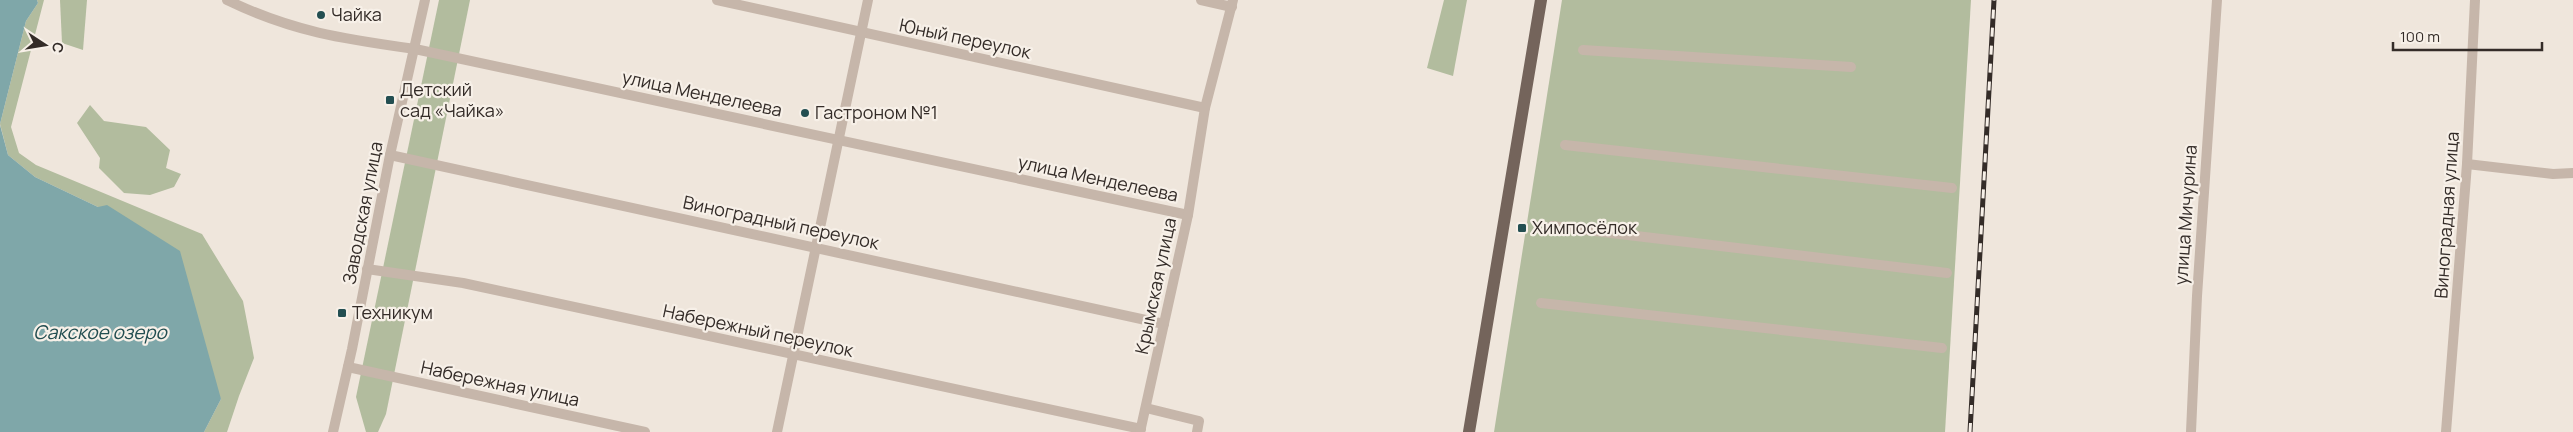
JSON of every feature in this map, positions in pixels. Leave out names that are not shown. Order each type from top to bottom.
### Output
[{"type":"main road","points":[[1469,432],[1541,0]]},
{"type":"street","name":"улица Менделеева","points":[[228,0],[263,17],[310,32],[415,49],[1188,215]]},
{"type":"street","name":"Заводская улица","points":[[332,432],[348,367],[390,155],[425,0]]},
{"type":"street","name":"Юный переулок","points":[[717,0],[1205,108]]},
{"type":"street","points":[[777,432],[868,0]]},
{"type":"street","points":[[1201,0],[1232,3]]},
{"type":"street","name":"улица Мичурина","points":[[2191,432],[2197,296],[2216,0]]},
{"type":"street","name":"Виноградная улица","points":[[2446,432],[2467,164],[2475,0]]},
{"type":"street","name":"Крымская улица","points":[[1141,430],[1188,215],[1205,108],[1232,3]]},
{"type":"street","points":[[1583,50],[1851,67]]},
{"type":"street","points":[[1565,145],[1952,188]]},
{"type":"street","name":"Виноградный переулок","points":[[390,155],[1164,324]]},
{"type":"street","points":[[2467,164],[2553,174],[2573,173]]},
{"type":"street","points":[[1552,226],[1947,273]]},
{"type":"street","name":"Набережный переулок","points":[[367,269],[463,283],[1141,430]]},
{"type":"street","points":[[1541,303],[1942,348]]},
{"type":"street","name":"Набережная улица","points":[[348,367],[645,432]]},
{"type":"street","points":[[1146,408],[1199,421],[1197,432]]},
{"type":"green space","points":[[37,0],[44,0],[11,127],[19,153],[36,165],[202,234],[243,301],[254,358],[227,432],[204,432],[221,399],[98,207],[35,177],[8,155],[0,124],[26,21],[38,3]]},
{"type":"green space","points":[[60,0],[87,0],[83,50],[62,43]]},
{"type":"green space","points":[[439,0],[470,0],[386,414],[378,432],[366,432],[356,397]]},
{"type":"green space","points":[[1444,0],[1467,0],[1453,76],[1427,68]]},
{"type":"green space","points":[[1562,0],[1971,0],[1945,432],[1494,432]]},
{"type":"green space","points":[[90,105],[104,121],[146,127],[170,150],[166,168],[181,174],[174,187],[150,195],[124,193],[99,168],[100,158],[77,123]]},
{"type":"water","points":[[0,0],[37,0],[38,3],[26,21],[0,124]]},
{"type":"water","name":"Сакское озеро","points":[[0,125],[8,155],[35,177],[98,207],[107,205],[180,251],[221,399],[204,432],[0,432]]},
{"type":"railway","points":[[1970,432],[1994,0]]},
{"type":"place","name":"Чайка","points":[[321,15]]},
{"type":"place","name":"Детский сад «Чайка»","points":[[390,100]]},
{"type":"place","name":"Гастроном №1","points":[[805,113]]},
{"type":"place","name":"Химпосёлок","points":[[1522,228]]},
{"type":"place","name":"Техникум","points":[[342,313]]}]
